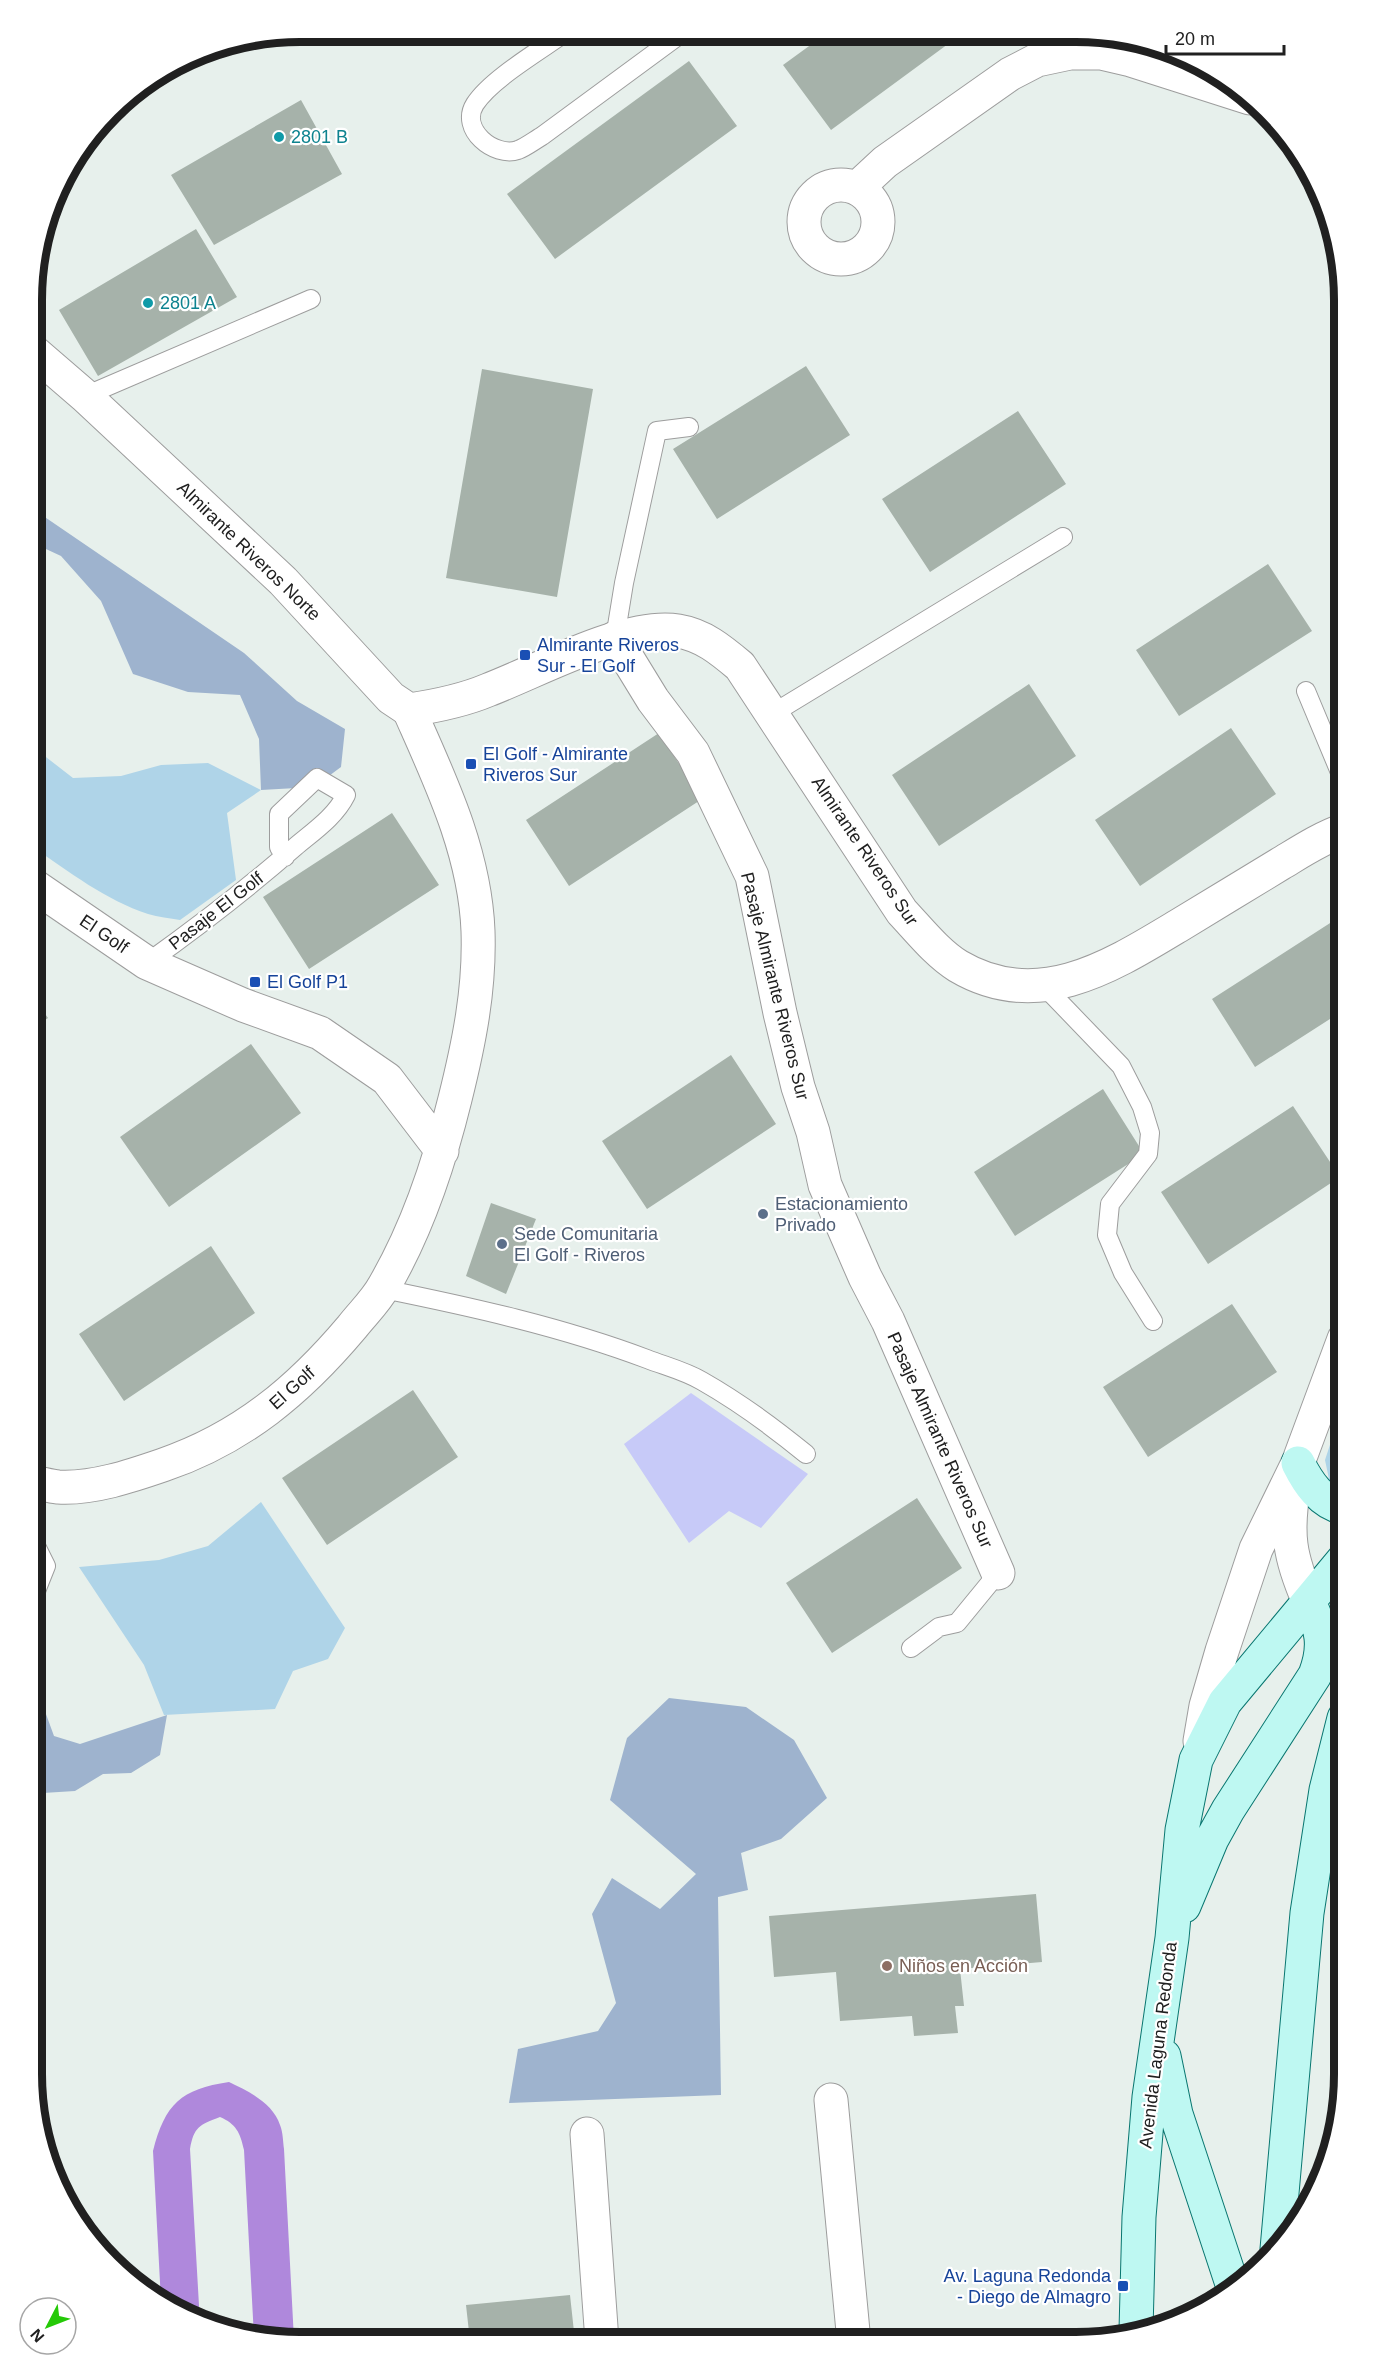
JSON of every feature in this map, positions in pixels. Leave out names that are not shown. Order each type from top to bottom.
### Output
[{"type":"main road","points":[[1298,1463],[1306,1480],[1327,1502],[1334,1504]]},
{"type":"main road","name":"Avenida Laguna Redonda","points":[[1136,2324],[1139,2217],[1149,2097],[1172,1938],[1182,1830],[1196,1761],[1211,1726],[1225,1702],[1334,1571]]},
{"type":"main road","points":[[1172,1938],[1212,1839],[1253,1768],[1315,1675],[1322,1650],[1322,1636],[1320,1625],[1309,1602]]},
{"type":"main road","points":[[1278,2234],[1306,1913],[1326,1790],[1334,1758]]},
{"type":"main road","points":[[1160,2030],[1174,2104],[1231,2280]]},
{"type":"street","points":[[857,188],[885,162],[1010,74],[1037,60],[1070,53],[1101,53],[1131,60],[1175,63],[1205,77]]},
{"type":"street","name":"Almirante Riveros Norte","points":[[42,359],[284,581],[391,698],[409,710]]},
{"type":"street","name":"Almirante Riveros Sur","points":[[409,710],[447,704],[486,691],[615,638],[651,629],[677,630],[698,635],[720,648],[740,666],[902,912],[926,939],[957,965],[986,980],[1020,985],[1068,982],[1095,973],[1131,955],[1311,845],[1334,835]]},
{"type":"street","name":"Pasaje Almirante Riveros Sur","points":[[615,638],[654,700],[693,753],[752,876],[782,1024],[813,1132],[825,1185],[865,1277],[888,1321],[998,1573]]},
{"type":"street","name":"El Golf","points":[[42,1484],[58,1487],[95,1484],[133,1476],[183,1459],[221,1440],[275,1405],[307,1377],[383,1288],[414,1227],[442,1151],[471,1036],[478,930],[470,875],[459,829],[409,710]]},
{"type":"street","name":"El Golf","points":[[42,891],[147,963],[243,1005],[320,1033],[387,1079],[442,1151]]},
{"type":"street","name":"Avenida Laguna Redonda","points":[[1196,1761],[1206,1706],[1256,1549],[1298,1463],[1334,1366]]},
{"type":"street","name":"Avenida Laguna Redonda","points":[[1298,1463],[1290,1509],[1289,1538],[1297,1574],[1309,1602]]},
{"type":"street","points":[[831,2100],[853,2332]]},
{"type":"street","points":[[587,2134],[601,2332]]},
{"type":"lane","points":[[552,42],[500,80],[473,107],[472,127],[481,140],[491,147],[503,151],[518,150],[542,136],[670,42]]},
{"type":"lane","points":[[1115,45],[1131,60]]},
{"type":"lane","points":[[85,396],[311,299]]},
{"type":"lane","points":[[615,638],[624,583],[657,430],[689,427]]},
{"type":"lane","points":[[772,714],[1063,537]]},
{"type":"lane","points":[[1306,691],[1334,759]]},
{"type":"lane","name":"Pasaje El Golf","points":[[147,963],[213,917],[285,857]]},
{"type":"lane","points":[[1043,985],[1121,1066],[1142,1107],[1150,1133],[1148,1154],[1110,1204],[1107,1235],[1123,1273],[1153,1321]]},
{"type":"lane","points":[[383,1288],[461,1305],[606,1343],[686,1374],[700,1380],[771,1425],[806,1454]]},
{"type":"lane","points":[[42,1558],[46,1566],[42,1576]]},
{"type":"lane","points":[[911,1648],[939,1627],[957,1623],[998,1573]]},
{"type":"shaded area","points":[[42,515],[244,653],[297,701],[345,729],[341,767],[314,787],[261,790],[259,739],[240,695],[188,692],[133,674],[101,601],[61,556],[42,547]]},
{"type":"shaded area","points":[[42,754],[73,778],[121,776],[161,765],[208,763],[261,790],[227,813],[236,880],[180,920],[152,915],[132,908],[74,875],[42,853]]},
{"type":"shaded area","points":[[691,1393],[808,1474],[761,1528],[729,1511],[689,1543],[624,1444]]},
{"type":"shaded area","points":[[1334,1433],[1334,1487],[1330,1484],[1325,1460]]},
{"type":"shaded area","points":[[261,1502],[345,1628],[328,1659],[293,1671],[275,1709],[164,1715],[144,1665],[79,1567],[159,1560],[208,1546]]},
{"type":"shaded area","points":[[669,1698],[746,1707],[794,1740],[827,1798],[781,1839],[741,1853],[748,1890],[718,1897],[721,2095],[509,2103],[518,2049],[598,2031],[616,2003],[592,1914],[612,1878],[660,1909],[696,1874],[610,1800],[627,1738]]},
{"type":"shaded area","points":[[42,1703],[54,1736],[80,1744],[167,1715],[160,1755],[131,1773],[103,1774],[75,1791],[43,1793]]},
{"type":"shaded area","points":[[229,2082],[252,2094],[272,2110],[282,2131],[294,2332],[253,2328],[244,2150],[236,2129],[220,2117],[207,2122],[196,2131],[190,2149],[199,2311],[160,2290],[153,2151],[163,2121],[170,2110],[187,2095],[212,2085]]},
{"type":"building","points":[[815,42],[951,42],[831,130],[783,65]]},
{"type":"building","points":[[689,61],[737,126],[555,259],[507,194]]},
{"type":"building","name":"2801 B","points":[[301,100],[342,174],[214,245],[171,175]]},
{"type":"building","name":"2801 A","points":[[196,229],[237,297],[98,376],[59,310]]},
{"type":"building","points":[[806,366],[850,435],[717,519],[673,449]]},
{"type":"building","points":[[482,369],[593,389],[557,597],[446,578]]},
{"type":"building","points":[[1018,411],[1066,484],[930,572],[882,499]]},
{"type":"building","points":[[1268,564],[1312,631],[1179,716],[1136,650]]},
{"type":"building","points":[[1029,684],[1076,756],[939,846],[892,775]]},
{"type":"building","points":[[1231,728],[1276,794],[1140,886],[1095,820]]},
{"type":"building","points":[[659,733],[702,799],[569,886],[526,820]]},
{"type":"building","points":[[392,813],[439,885],[309,969],[263,897]]},
{"type":"building","points":[[1334,921],[1334,1016],[1255,1067],[1212,999]]},
{"type":"building","points":[[42,1010],[48,1018],[42,1022]]},
{"type":"building","points":[[251,1044],[301,1113],[169,1207],[120,1137]]},
{"type":"building","points":[[731,1055],[776,1124],[647,1209],[602,1141]]},
{"type":"building","points":[[1103,1089],[1144,1154],[1015,1236],[974,1172]]},
{"type":"building","points":[[1293,1106],[1334,1168],[1334,1181],[1208,1264],[1161,1192]]},
{"type":"building","points":[[491,1203],[536,1219],[506,1294],[466,1276]]},
{"type":"building","points":[[211,1246],[255,1313],[124,1401],[79,1334]]},
{"type":"building","points":[[1232,1304],[1277,1372],[1148,1457],[1103,1387]]},
{"type":"building","points":[[413,1390],[458,1457],[327,1545],[282,1478]]},
{"type":"building","points":[[917,1498],[962,1568],[832,1653],[786,1583]]},
{"type":"building","name":"Niños en Acción","points":[[1036,1894],[1042,1962],[960,1969],[964,2006],[955,2006],[958,2033],[914,2036],[912,2016],[840,2021],[836,1972],[774,1977],[769,1916]]},
{"type":"building","points":[[570,2295],[574,2332],[469,2332],[466,2305]]},
{"type":"place","name":"2801 B","points":[[279,137]]},
{"type":"place","name":"2801 A","points":[[148,303]]},
{"type":"place","name":"Almirante Riveros Sur - El Golf","points":[[525,655]]},
{"type":"place","name":"El Golf - Almirante Riveros Sur","points":[[471,764]]},
{"type":"place","name":"El Golf P1","points":[[255,982]]},
{"type":"place","name":"Estacionamiento Privado","points":[[763,1214]]},
{"type":"place","name":"Sede Comunitaria El Golf - Riveros","points":[[502,1244]]},
{"type":"place","name":"Niños en Acción","points":[[887,1966]]},
{"type":"place","name":"Av. Laguna Redonda - Diego de Almagro","points":[[1123,2286]]}]
